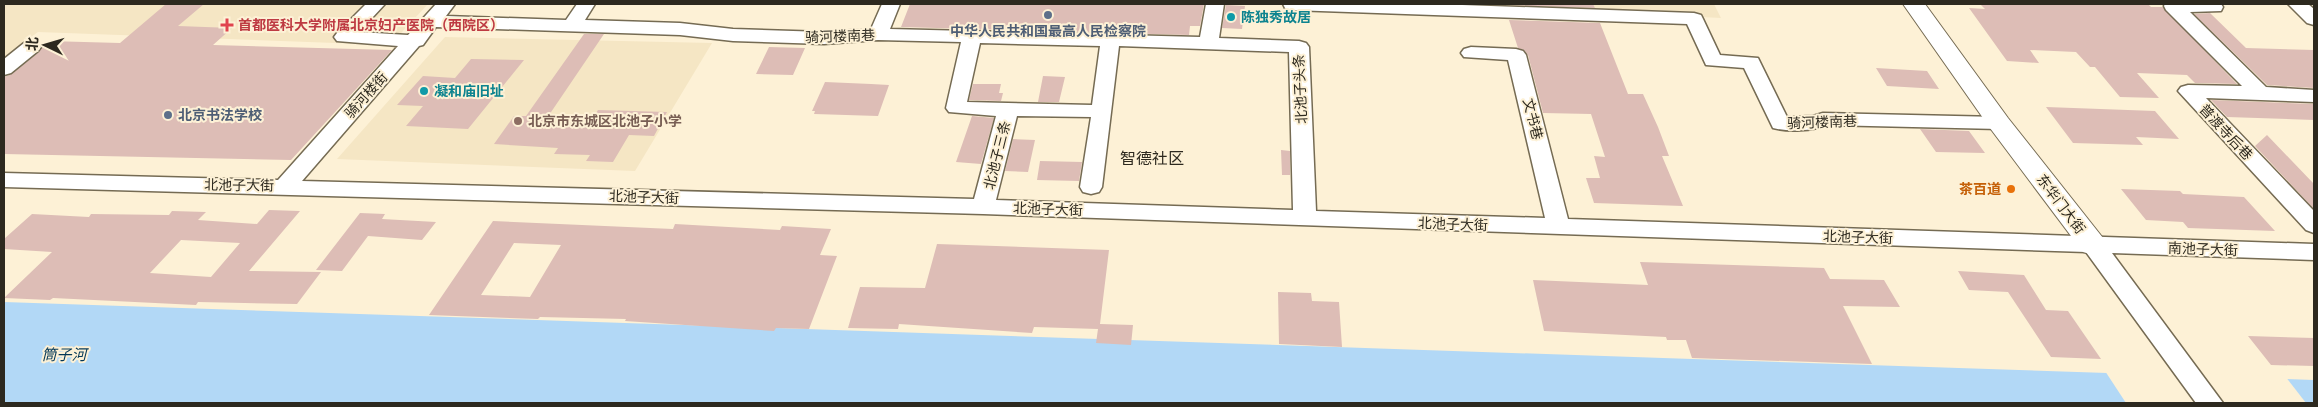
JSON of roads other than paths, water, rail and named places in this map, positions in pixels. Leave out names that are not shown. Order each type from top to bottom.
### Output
[{"type":"main road","name":"东华门大街","points":[[1914,4],[1999,123],[2093,245]]},
{"type":"street","points":[[376,4],[344,37],[416,41]]},
{"type":"street","name":"骑河楼街","points":[[285,186],[416,41],[446,4]]},
{"type":"street","points":[[572,25],[586,4]]},
{"type":"street","points":[[878,34],[891,4]]},
{"type":"street","points":[[1210,43],[1215,4]]},
{"type":"street","name":"骑河楼南巷","points":[[1292,4],[1694,19],[1713,61],[1751,62],[1780,124],[1818,122],[1823,119],[1999,123]]},
{"type":"street","points":[[2210,4],[2214,7],[2173,6],[2260,93]]},
{"type":"street","points":[[2297,4],[2314,19]]},
{"type":"street","name":"骑河楼南巷","points":[[432,21],[680,29],[733,35],[824,38],[878,34],[1210,43]]},
{"type":"street","name":"北池子三条","points":[[972,36],[956,108],[1008,110],[983,207]]},
{"type":"street","points":[[1091,187],[1110,39]]},
{"type":"street","name":"北池子头条","points":[[1210,43],[1299,47],[1306,218]]},
{"type":"street","points":[[4,69],[31,47]]},
{"type":"street","name":"文书巷","points":[[1470,53],[1516,55],[1559,227]]},
{"type":"street","name":"普渡寺后巷","points":[[2314,96],[2188,91],[2314,225]]},
{"type":"street","points":[[1008,110],[1102,111]]},
{"type":"street","name":"北池子大街","points":[[4,180],[285,186],[983,207],[2093,245]]},
{"type":"street","name":"南池子大街","points":[[2093,245],[2314,252]]},
{"type":"street","name":"东华门大街","points":[[2093,245],[2210,403]]},
{"type":"water","name":"筒子河","points":[[4,302],[2314,380],[2314,403],[4,403]]},
{"type":"place","name":"中华人民共和国最高人民检察院","points":[[1048,15]]},
{"type":"place","name":"陈独秀故居","points":[[1231,17]]},
{"type":"place","name":"首都医科大学附属北京妇产医院（西院区）","points":[[227,25]]},
{"type":"place","name":"凝和庙旧址","points":[[424,91]]},
{"type":"place","name":"北京书法学校","points":[[168,115]]},
{"type":"place","name":"北京市东城区北池子小学","points":[[518,121]]},
{"type":"place","name":"茶百道","points":[[2011,189]]},
{"type":"district","name":"智德社区","points":[[1152,158]]}]
